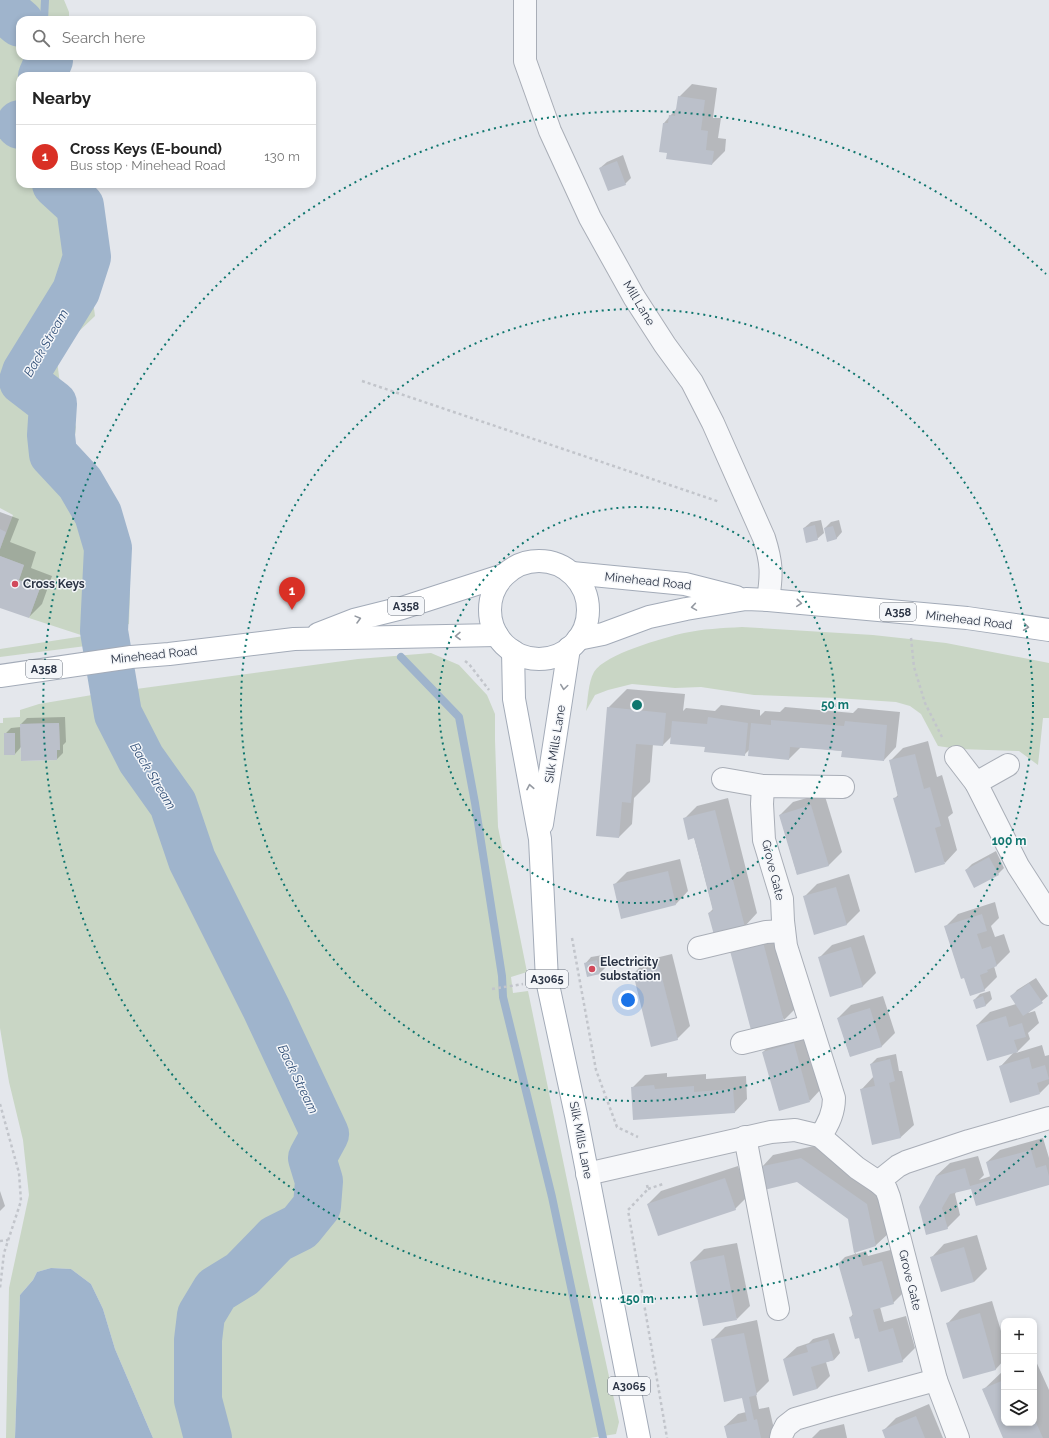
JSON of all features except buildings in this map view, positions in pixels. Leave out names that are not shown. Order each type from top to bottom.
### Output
[{"type":"main road","name":"A358","points":[[538,561],[550,562],[562,566],[572,573],[583,588],[588,605],[586,623],[573,644],[556,656],[541,659],[527,657],[513,651],[504,644],[497,635],[490,620],[490,604],[494,588],[504,575],[514,567],[525,562],[538,561]]},
{"type":"main road","name":"Minehead Road","points":[[572,573],[685,584],[746,599],[967,618],[1049,630]]},
{"type":"main road","name":"Minehead Road","points":[[309,638],[354,620],[402,608],[504,575]]},
{"type":"main road","name":"Minehead Road","points":[[573,644],[649,617],[746,599]]},
{"type":"main road","name":"Minehead Road","points":[[0,676],[131,657],[309,638],[497,635]]},
{"type":"main road","name":"Silk Mills Lane","points":[[540,839],[573,644]]},
{"type":"main road","name":"Silk Mills Lane","points":[[513,651],[514,698],[540,839],[548,980],[639,1438]]},
{"type":"street","name":"Mill Lane","points":[[525,0],[525,61],[550,130],[590,218],[634,297],[665,345],[692,382],[713,423],[764,538],[770,558],[772,578],[768,600]]},
{"type":"street","points":[[956,757],[976,783],[1018,866],[1049,914]]},
{"type":"street","points":[[976,783],[1008,765]]},
{"type":"street","points":[[723,779],[763,786],[843,787]]},
{"type":"street","name":"Grove Gate","points":[[763,786],[762,804],[764,840],[782,899],[786,946],[834,1098],[832,1115],[820,1136]]},
{"type":"street","points":[[700,948],[766,932],[784,931]]},
{"type":"street","points":[[742,1043],[811,1026]]},
{"type":"street","points":[[878,1182],[898,1166],[906,1162],[969,1141],[1049,1118]]},
{"type":"street","name":"Grove Gate","points":[[587,1174],[771,1132],[795,1130],[820,1136],[857,1168],[886,1188],[936,1380],[958,1438]]},
{"type":"street","points":[[745,1137],[778,1309]]},
{"type":"street","points":[[782,1438],[782,1434],[786,1426],[795,1419],[936,1380]]},
{"type":"path","points":[[362,381],[753,513]]},
{"type":"path","points":[[910,614],[910,631],[914,667],[925,703],[948,748],[956,757]]},
{"type":"path","points":[[571,936],[596,1070],[617,1127],[638,1136],[641,1161],[648,1189],[628,1210],[667,1438]]},
{"type":"path","points":[[492,989],[512,986]]},
{"type":"path","points":[[0,1104],[19,1173],[21,1201],[4,1253],[0,1288]]},
{"type":"path","points":[[0,1242],[8,1240]]},
{"type":"green space","points":[[0,0],[64,0],[69,16],[16,16],[16,60],[66,60],[61,72],[16,72],[16,188],[74,188],[83,201],[93,263],[91,285],[95,316],[56,353],[60,384],[76,427],[72,459],[106,513],[120,554],[130,593],[129,624],[85,636],[86,646],[0,657],[0,649],[84,636],[29,618],[40,588],[19,580],[24,565],[0,556],[0,549],[13,515],[0,508]]},
{"type":"green space","points":[[742,627],[873,635],[946,643],[1049,663],[1049,718],[1043,718],[1038,765],[1019,751],[958,749],[938,746],[921,714],[910,706],[896,702],[754,695],[701,687],[675,688],[632,684],[595,695],[586,711],[589,686],[592,676],[600,665],[610,659],[635,648],[684,633]]},
{"type":"green space","points":[[431,653],[459,665],[487,695],[495,714],[498,827],[527,972],[511,977],[513,993],[528,991],[586,1272],[619,1422],[616,1434],[590,1438],[153,1438],[115,1349],[103,1309],[91,1284],[71,1269],[51,1268],[37,1272],[33,1280],[20,1295],[15,1438],[6,1438],[9,1288],[29,1195],[23,1140],[9,1082],[0,1028],[0,723],[3,723],[3,718],[20,717],[20,710],[39,704],[92,695],[358,659]],"holes":[[[59,723],[60,749],[57,750],[57,760],[21,761],[20,724]],[[4,733],[15,733],[15,755],[4,755]]]},
{"type":"water","points":[[51,1268],[71,1269],[91,1284],[103,1309],[115,1349],[153,1438],[15,1438],[20,1295],[33,1280],[37,1272]]},
{"type":"waterway","points":[[44,16],[45,0]]},
{"type":"waterway","name":"Back Stream","points":[[0,6],[16,20]]},
{"type":"waterway","name":"Back Stream","points":[[44,72],[49,60]]},
{"type":"waterway","name":"Back Stream","points":[[60,188],[80,206],[87,257],[76,291],[26,372],[23,381],[53,404],[51,435],[53,454],[80,483],[98,514],[108,548],[104,631],[118,714],[141,759],[173,804],[192,860],[266,1008],[325,1134],[312,1158],[319,1181],[317,1206],[300,1227],[276,1239],[242,1274],[216,1290],[201,1315],[198,1340],[198,1400],[208,1438]]},
{"type":"waterway","points":[[401,657],[459,717],[475,803],[502,976],[503,997],[552,1197],[603,1438]]},
{"type":"place","name":"Cross Keys","points":[[15,584]]},
{"type":"place","name":"Cross Keys (E-bound)","points":[[292,610]]},
{"type":"place","name":"Electricity substation","points":[[592,969]]}]
